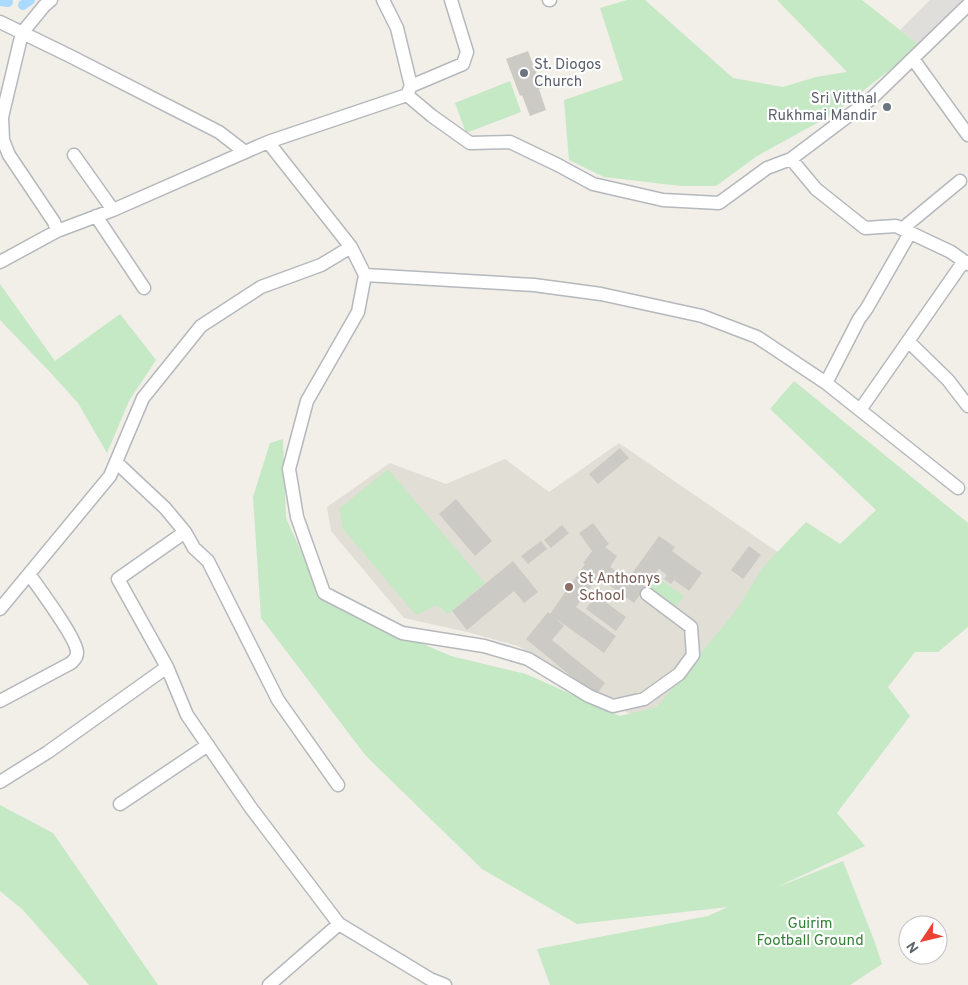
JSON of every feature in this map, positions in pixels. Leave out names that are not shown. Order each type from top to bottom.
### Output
[{"type":"street","points":[[51,0],[22,33],[2,117],[3,140],[9,155],[54,222],[57,231]]},
{"type":"street","points":[[383,0],[397,28],[409,91],[432,116],[470,143],[510,142],[594,184],[662,200],[719,203],[767,168],[791,159],[872,98],[968,4]]},
{"type":"street","points":[[0,262],[57,231],[113,210],[268,142],[409,91],[463,64],[467,52],[451,0]]},
{"type":"street","points":[[0,22],[79,60],[219,132],[245,152]]},
{"type":"street","points":[[913,59],[968,134]]},
{"type":"street","points":[[268,142],[351,247],[364,275],[358,312],[307,400],[289,469],[297,517],[324,593],[402,632],[484,646],[528,659],[589,696],[613,706],[644,699],[679,674],[693,655],[691,627],[646,594]]},
{"type":"street","points":[[74,155],[113,210]]},
{"type":"street","points":[[791,159],[816,189],[865,228],[896,226],[951,252],[966,262],[860,410]]},
{"type":"street","points":[[826,383],[906,231],[960,181]]},
{"type":"street","points":[[96,216],[144,288]]},
{"type":"street","points":[[0,609],[110,476],[144,398],[201,326],[261,287],[321,265],[351,247]]},
{"type":"street","points":[[364,275],[534,285],[601,294],[702,316],[757,337],[826,383],[958,488]]},
{"type":"street","points":[[908,341],[948,380],[968,406]]},
{"type":"street","points":[[116,462],[166,508],[185,532],[194,548],[208,560],[278,700],[338,785]]},
{"type":"street","points":[[185,532],[118,579],[167,667],[187,715],[251,808],[339,924],[430,979],[445,985]]},
{"type":"street","points":[[0,701],[71,663],[77,657],[78,652],[68,632],[29,574]]},
{"type":"street","points":[[0,782],[48,752],[167,667]]},
{"type":"street","points":[[120,804],[208,745]]},
{"type":"street","points":[[269,985],[339,924]]},
{"type":"shaded area","points":[[930,0],[964,0],[920,46],[900,30]]},
{"type":"shaded area","name":"St Anthonys School","points":[[619,443],[782,555],[695,680],[643,722],[518,646],[404,618],[331,531],[327,507],[390,463],[446,484],[505,459],[549,492]]},
{"type":"green space","points":[[627,0],[645,0],[733,78],[783,87],[816,77],[847,72],[777,0],[862,0],[920,46],[835,113],[757,156],[716,186],[681,186],[604,177],[569,160],[564,100],[623,80],[600,8]]},
{"type":"green space","points":[[510,81],[521,112],[466,133],[455,103]]},
{"type":"green space","points":[[0,284],[55,361],[120,314],[156,360],[129,401],[107,453],[78,403],[0,320]]},
{"type":"green space","name":"Guirim Football Ground","points":[[794,381],[968,523],[968,627],[938,652],[915,652],[888,687],[910,716],[837,813],[865,846],[775,888],[843,861],[882,964],[850,985],[550,985],[537,949],[708,916],[728,907],[577,924],[482,869],[366,756],[261,618],[253,497],[270,443],[283,439],[286,518],[315,582],[353,614],[451,656],[526,674],[620,716],[657,707],[738,608],[763,567],[806,522],[840,544],[876,510],[770,409]]},
{"type":"green space","points":[[388,469],[485,583],[448,614],[437,605],[416,615],[343,529],[339,509]]},
{"type":"green space","points":[[657,577],[684,596],[673,611],[647,592]]},
{"type":"green space","points":[[0,805],[53,833],[158,985],[89,985],[23,910],[0,891]]},
{"type":"building","name":"St. Diogos Church","points":[[528,51],[542,88],[539,89],[546,110],[530,116],[506,59]]},
{"type":"building","points":[[620,448],[629,458],[598,484],[589,474]]},
{"type":"building","points":[[456,499],[492,541],[475,556],[439,514]]},
{"type":"building","points":[[593,523],[609,544],[605,547],[617,556],[610,567],[628,579],[659,536],[675,547],[672,551],[702,573],[689,591],[674,580],[671,584],[664,579],[667,575],[659,569],[634,603],[601,579],[603,577],[600,575],[576,607],[616,636],[604,653],[555,618],[564,626],[552,640],[605,683],[595,696],[526,639],[548,612],[550,614],[585,564],[583,563],[592,551],[579,533]]},
{"type":"building","points":[[562,525],[569,533],[551,548],[544,540]]},
{"type":"building","points":[[541,541],[547,549],[528,564],[521,556]]},
{"type":"building","points":[[749,546],[761,555],[743,579],[731,570]]},
{"type":"building","points":[[513,561],[538,592],[524,603],[514,591],[467,630],[452,611]]},
{"type":"building","points":[[596,595],[626,617],[616,631],[586,609]]},
{"type":"waterway","points":[[23,5],[30,0]]},
{"type":"waterway","points":[[0,1],[8,2]]},
{"type":"place","name":"St. Diogos Church","points":[[524,73]]},
{"type":"place","name":"Sri Vitthal Rukhmai Mandir","points":[[887,107]]},
{"type":"place","name":"St Anthonys School","points":[[569,587]]}]
